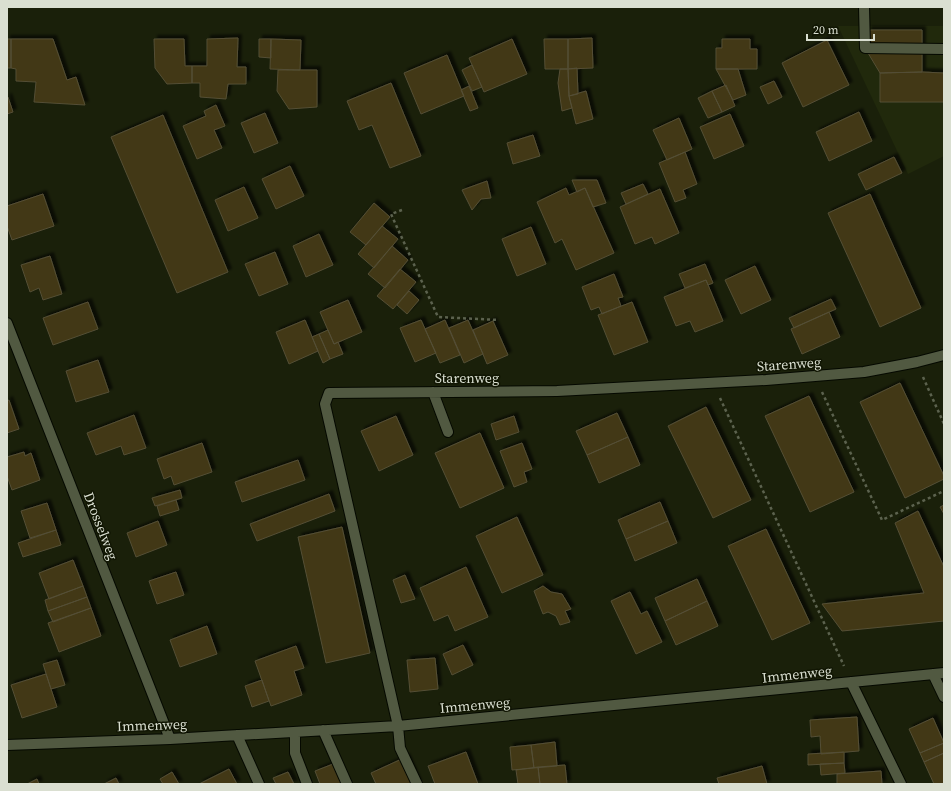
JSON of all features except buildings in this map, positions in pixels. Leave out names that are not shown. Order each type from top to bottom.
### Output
[{"type":"street","points":[[864,7],[865,48],[944,49]]},
{"type":"street","name":"Drosselweg","points":[[7,323],[170,739]]},
{"type":"street","name":"Starenweg","points":[[398,726],[325,404],[330,393],[557,391],[815,377],[864,372],[917,362],[944,354]]},
{"type":"street","points":[[433,392],[448,432]]},
{"type":"street","name":"Immenweg","points":[[7,745],[170,739],[398,726],[944,673]]},
{"type":"street","points":[[933,674],[944,697]]},
{"type":"street","points":[[851,682],[901,784]]},
{"type":"street","points":[[398,726],[400,748],[417,784]]},
{"type":"street","points":[[323,730],[347,784]]},
{"type":"street","points":[[295,732],[295,753],[307,784]]},
{"type":"street","points":[[237,735],[259,784]]},
{"type":"path","points":[[402,210],[391,214],[438,317],[499,320]]},
{"type":"path","points":[[917,362],[944,424]]},
{"type":"path","points":[[815,377],[882,520],[944,491]]},
{"type":"path","points":[[714,383],[851,682]]},
{"type":"shaded area","points":[[838,26],[944,26],[944,156],[908,174]]}]
